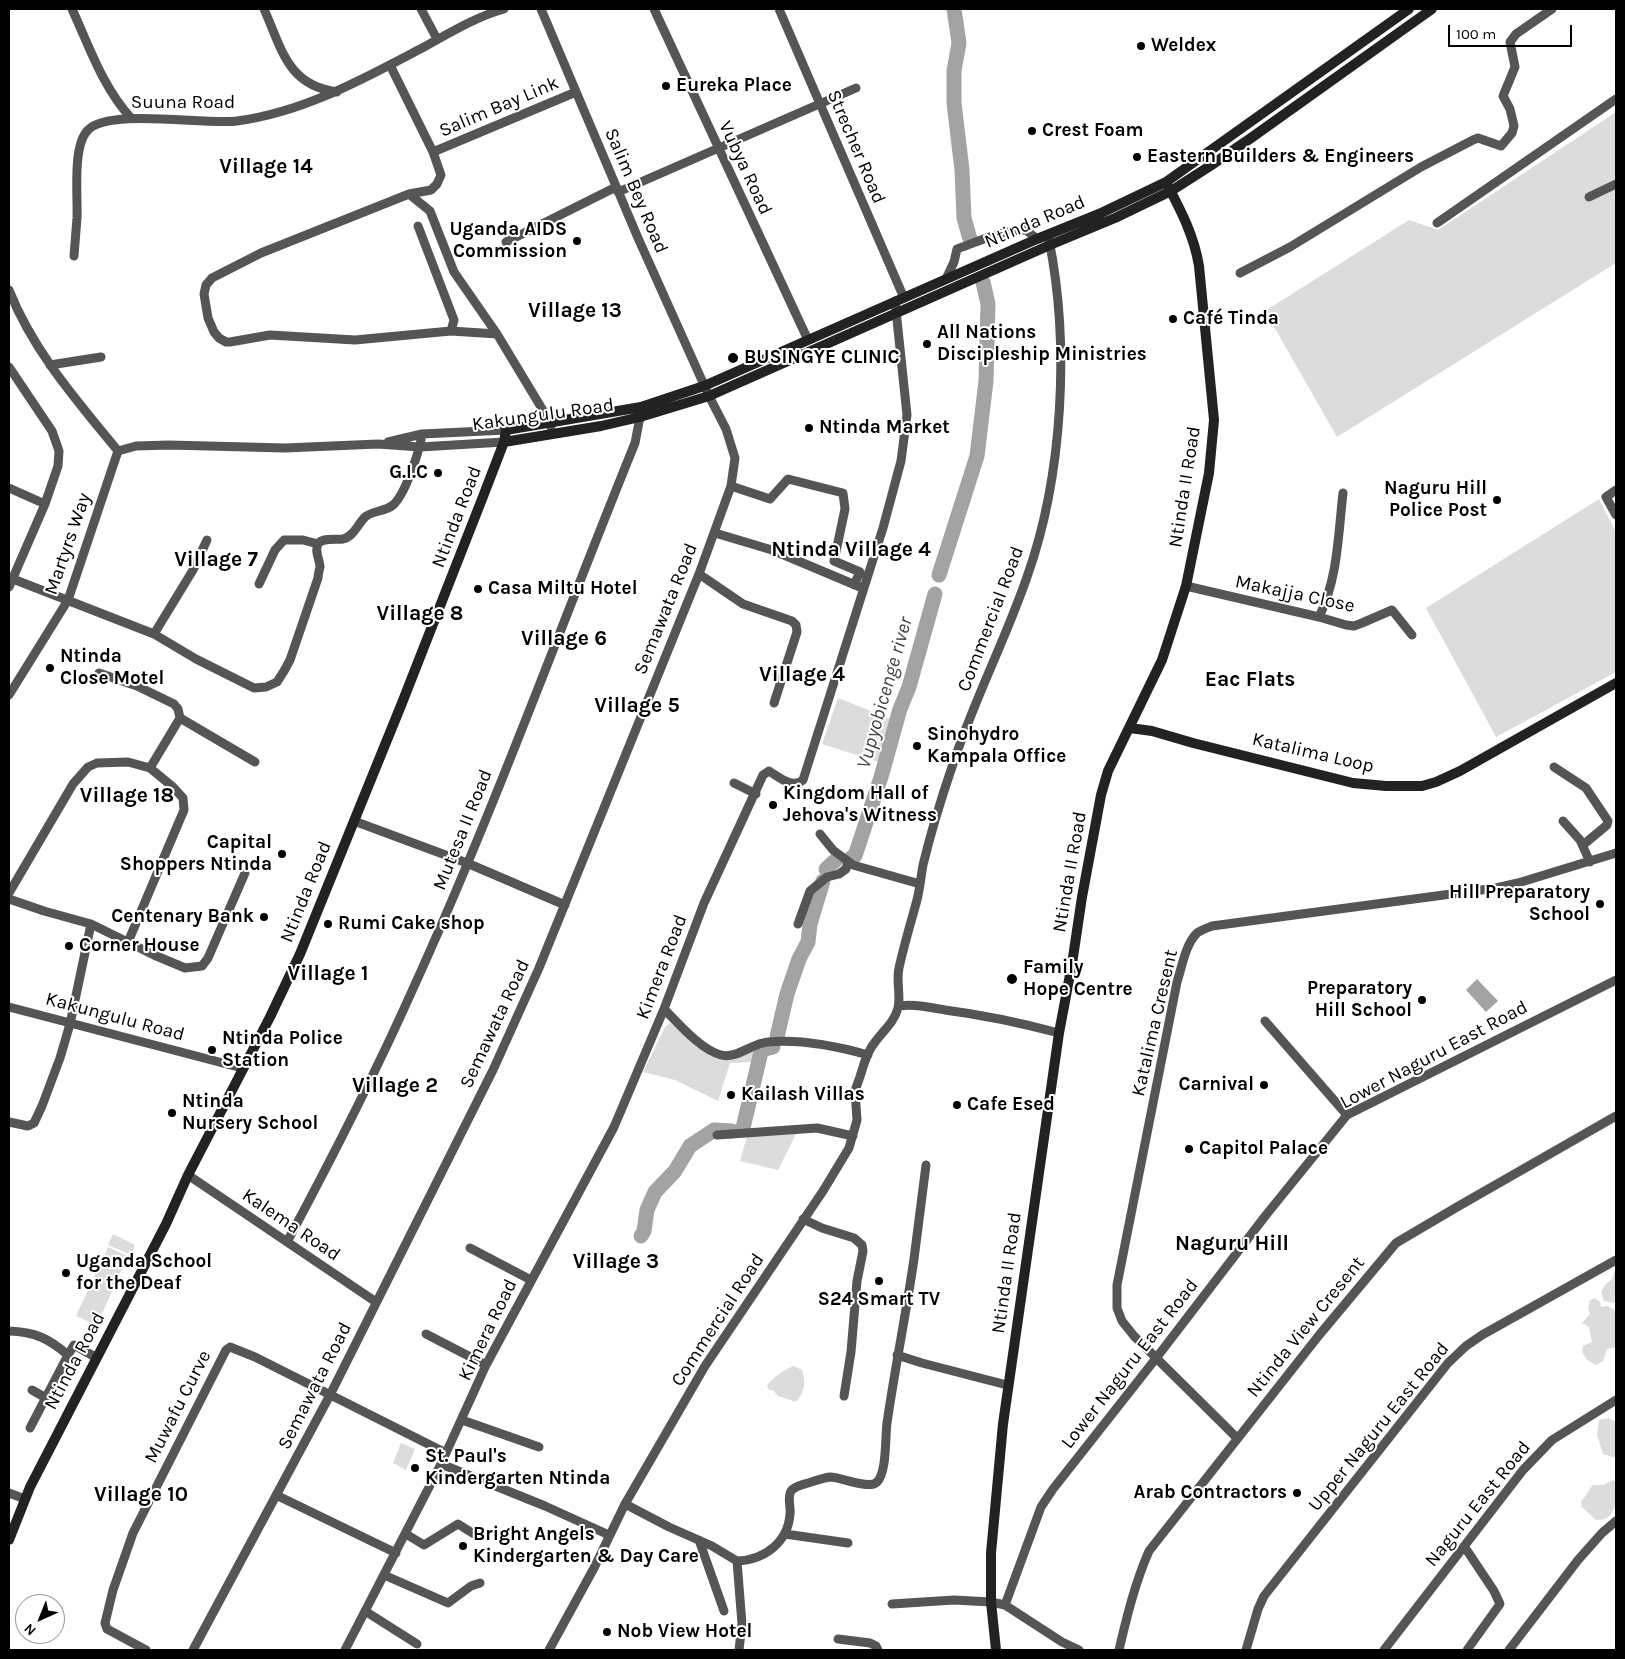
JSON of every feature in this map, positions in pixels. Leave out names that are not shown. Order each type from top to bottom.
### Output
[{"type":"main road","name":"Ntinda Road","points":[[709,396],[897,314],[1166,182],[1409,9]]},
{"type":"main road","name":"Ntinda Road","points":[[640,412],[704,386],[1037,239],[1049,240],[1115,218],[1171,191],[1251,138],[1432,9]]},
{"type":"main road","name":"Ntinda II Road","points":[[996,1650],[991,1602],[994,1515],[1008,1385],[1059,1033],[1101,795],[1108,771],[1162,660],[1186,586],[1209,473],[1214,420],[1196,249],[1190,230],[1166,182]]},
{"type":"main road","name":"Kakungulu Road","points":[[504,442],[554,434],[709,396]]},
{"type":"main road","name":"Kakungulu Road","points":[[506,430],[550,422],[640,412]]},
{"type":"main road","name":"Ntinda Road","points":[[9,1540],[25,1499],[64,1419],[166,1224],[188,1175],[270,1017],[300,954],[402,703],[504,442],[506,430]]},
{"type":"main road","name":"Katalima Loop","points":[[1130,728],[1152,731],[1353,783],[1386,786],[1422,786],[1460,771],[1616,683]]},
{"type":"street","points":[[72,9],[111,92],[131,118]]},
{"type":"street","points":[[264,9],[291,68],[310,85],[322,90],[338,92]]},
{"type":"street","points":[[421,9],[437,39]]},
{"type":"street","name":"Suuna Road","points":[[74,256],[77,219],[78,155],[84,136],[95,124],[122,118],[213,122],[236,121],[312,102],[338,92],[455,29],[504,9]]},
{"type":"street","name":"Salim Bey Road","points":[[541,9],[617,189],[704,386]]},
{"type":"street","name":"Vubya Road","points":[[654,9],[717,148],[808,340]]},
{"type":"street","name":"Strecher Road","points":[[779,9],[900,299]]},
{"type":"street","points":[[1240,273],[1290,247],[1421,167],[1473,140],[1478,138],[1501,146],[1505,143],[1512,134],[1514,126],[1507,102],[1503,96],[1516,67],[1510,42],[1516,34],[1552,9]]},
{"type":"street","points":[[390,65],[433,152],[441,175],[437,184],[431,190],[409,194],[261,253],[212,278],[206,285],[204,294],[208,318],[214,332],[226,342],[262,335],[355,340],[451,331],[497,334]]},
{"type":"street","points":[[506,242],[617,189],[717,148],[819,102],[856,88]]},
{"type":"street","name":"Salim Bay Link","points":[[433,152],[576,92]]},
{"type":"street","points":[[1437,224],[1616,99]]},
{"type":"street","points":[[1589,196],[1616,184]]},
{"type":"street","points":[[431,190],[430,211],[454,272],[497,334],[550,422],[554,434]]},
{"type":"street","points":[[409,194],[430,211]]},
{"type":"street","points":[[418,226],[454,320],[451,331]]},
{"type":"street","points":[[946,279],[954,262],[957,249],[1020,230],[1026,230],[1037,239]]},
{"type":"street","name":"Commercial Road","points":[[549,1650],[594,1568],[626,1504],[705,1366],[850,1148],[856,1120],[856,1091],[868,1055],[871,1048],[895,1016],[899,1006],[898,971],[934,824],[952,766],[972,712],[1017,606],[1042,528],[1055,459],[1060,385],[1061,331],[1058,293],[1049,240]]},
{"type":"street","points":[[9,290],[28,331],[50,365],[118,451]]},
{"type":"street","name":"Kimera Road","points":[[345,1650],[441,1464],[486,1365],[614,1127],[664,1009],[704,903],[763,776],[769,771],[793,784],[798,784],[803,780],[892,498],[905,436],[907,416],[897,314],[900,299]]},
{"type":"street","points":[[50,365],[101,357]]},
{"type":"street","points":[[9,367],[46,421],[56,439],[59,451],[58,466],[45,504],[11,583],[68,600],[154,634],[196,659],[254,688],[266,687],[277,682],[290,660],[318,578],[320,566],[316,549],[318,544],[322,541],[344,539],[350,536],[367,516],[389,509],[395,505],[420,447],[422,434]]},
{"type":"street","name":"Semawata Road","points":[[193,1650],[330,1395],[493,1070],[539,968],[699,574],[731,486],[735,458],[726,428],[704,386]]},
{"type":"street","name":"Mutesa II Road","points":[[287,1242],[381,1060],[467,863],[635,443],[640,412]]},
{"type":"street","name":"Kakungulu Road","points":[[378,444],[422,434],[506,430]]},
{"type":"street","name":"Kakungulu Road","points":[[118,451],[136,446],[169,445],[285,448],[378,444],[420,447],[504,442]]},
{"type":"street","name":"Martyrs Way","points":[[9,695],[68,600],[118,451]]},
{"type":"street","points":[[731,486],[770,499],[788,479],[843,493],[845,509],[834,561],[860,572],[854,585]]},
{"type":"street","points":[[9,488],[45,504]]},
{"type":"street","points":[[1616,490],[1606,497],[1616,515]]},
{"type":"street","points":[[1319,617],[1328,597],[1334,573],[1342,493]]},
{"type":"street","points":[[715,533],[772,550],[864,589]]},
{"type":"street","points":[[154,634],[193,570],[207,540]]},
{"type":"street","points":[[260,584],[275,550],[284,540],[303,540],[318,544]]},
{"type":"street","points":[[699,574],[743,604],[792,620],[796,625],[795,640],[774,703]]},
{"type":"street","name":"Makajja Close","points":[[1186,586],[1354,626],[1392,610],[1412,634]]},
{"type":"street","points":[[99,673],[137,686],[174,704],[178,709],[180,718],[150,768]]},
{"type":"street","points":[[180,718],[255,762]]},
{"type":"street","points":[[9,894],[73,784],[88,767],[97,763],[128,762],[150,768],[173,787],[182,798],[184,810],[128,942]]},
{"type":"street","points":[[1554,767],[1586,788],[1608,821],[1607,825],[1583,845]]},
{"type":"street","points":[[734,783],[756,794]]},
{"type":"street","points":[[354,821],[467,863],[565,905]]},
{"type":"street","points":[[1563,821],[1583,845],[1590,862]]},
{"type":"street","points":[[820,834],[833,850],[853,865],[920,884]]},
{"type":"street","name":"Katalima Cresent","points":[[1238,1438],[1134,1336],[1122,1321],[1116,1308],[1116,1285],[1177,982],[1189,946],[1198,932],[1212,926],[1496,888],[1616,853]]},
{"type":"street","points":[[798,924],[810,891],[827,877],[839,874],[846,869],[848,862]]},
{"type":"street","points":[[9,899],[91,924],[154,956],[186,968],[202,966],[208,958],[245,873]]},
{"type":"street","points":[[9,1122],[28,1126],[34,1123],[42,1106],[70,1024],[91,924]]},
{"type":"street","name":"Lower Naguru East Road","points":[[1006,1605],[1041,1507],[1053,1489],[1347,1114],[1616,980]]},
{"type":"street","points":[[899,1006],[916,1004],[1008,1019],[1059,1033]]},
{"type":"street","name":"Kakungulu Road","points":[[9,1007],[242,1068]]},
{"type":"street","points":[[664,1009],[697,1040],[719,1055],[729,1056],[756,1044],[767,1042],[834,1046],[868,1055]]},
{"type":"street","points":[[1265,1021],[1347,1114]]},
{"type":"street","name":"Ntinda View Cresent","points":[[1119,1650],[1130,1602],[1140,1570],[1149,1551],[1320,1334],[1396,1243],[1616,1116]]},
{"type":"street","points":[[717,1135],[816,1128],[853,1136]]},
{"type":"street","points":[[626,1504],[669,1527],[712,1546],[737,1561],[757,1557],[772,1550],[785,1534],[791,1512],[790,1495],[798,1486],[830,1478],[840,1478],[867,1485],[874,1485],[878,1481],[884,1466],[886,1434],[897,1355],[914,1260],[926,1165]]},
{"type":"street","name":"Kalema Road","points":[[188,1175],[376,1302]]},
{"type":"street","points":[[803,1219],[822,1228],[854,1238],[862,1246],[863,1251],[851,1352],[844,1396]]},
{"type":"street","points":[[470,1248],[531,1280]]},
{"type":"street","name":"Upper Naguru East Road","points":[[1246,1650],[1258,1609],[1264,1596],[1448,1363],[1466,1346],[1482,1335],[1616,1260]]},
{"type":"street","points":[[9,1331],[26,1331],[44,1337],[68,1355]]},
{"type":"street","points":[[426,1334],[486,1365]]},
{"type":"street","points":[[30,1428],[74,1345],[97,1358]]},
{"type":"street","name":"Muwafu Curve","points":[[146,1650],[107,1629],[105,1623],[113,1590],[133,1533],[226,1350],[230,1347],[255,1357],[330,1395]]},
{"type":"street","points":[[897,1355],[1008,1385]]},
{"type":"street","points":[[32,1390],[46,1398]]},
{"type":"street","points":[[330,1395],[446,1453]]},
{"type":"street","name":"Naguru East Road","points":[[1384,1650],[1537,1454],[1552,1440],[1616,1400]]},
{"type":"street","points":[[462,1420],[539,1447]]},
{"type":"street","points":[[441,1464],[546,1506],[609,1535]]},
{"type":"street","points":[[9,1493],[25,1499]]},
{"type":"street","points":[[276,1495],[396,1553]]},
{"type":"street","points":[[1510,1650],[1578,1560],[1602,1533],[1616,1521]]},
{"type":"street","points":[[406,1534],[424,1545],[458,1524],[474,1534]]},
{"type":"street","points":[[785,1534],[848,1543]]},
{"type":"street","points":[[699,1540],[724,1611]]},
{"type":"street","points":[[1464,1546],[1494,1591],[1500,1604],[1466,1650]]},
{"type":"street","points":[[737,1561],[742,1624],[739,1650]]},
{"type":"street","points":[[384,1575],[448,1604],[471,1586],[480,1583]]},
{"type":"street","points":[[892,1604],[954,1600],[991,1602],[1006,1605],[1055,1638],[1079,1650]]},
{"type":"street","points":[[365,1611],[417,1644]]},
{"type":"street","points":[[838,1639],[870,1643],[876,1646],[878,1650]]},
{"type":"shaded area","points":[[1616,112],[1616,263],[1337,437],[1265,311],[1409,220],[1438,230]]},
{"type":"shaded area","points":[[1599,499],[1616,532],[1616,672],[1496,737],[1426,608]]},
{"type":"shaded area","points":[[838,698],[891,719],[879,762],[822,744]]},
{"type":"shaded area","points":[[1477,979],[1498,1001],[1486,1012],[1466,990]]},
{"type":"shaded area","points":[[670,1023],[710,1056],[717,1058],[730,1057],[761,1046],[757,1062],[730,1063],[718,1101],[675,1080],[643,1072],[665,1027]]},
{"type":"shaded area","points":[[797,1132],[778,1170],[740,1161],[747,1136]]},
{"type":"shaded area","points":[[113,1234],[135,1245],[131,1255],[108,1245]]},
{"type":"shaded area","points":[[108,1247],[128,1256],[97,1325],[76,1316]]},
{"type":"shaded area","points":[[1616,1267],[1616,1301],[1614,1303],[1604,1301],[1601,1292],[1612,1279]]},
{"type":"shaded area","points":[[1595,1298],[1600,1302],[1601,1307],[1608,1306],[1616,1311],[1616,1347],[1607,1349],[1603,1361],[1596,1365],[1587,1360],[1582,1352],[1583,1346],[1592,1342],[1589,1327],[1582,1323],[1590,1314],[1588,1308],[1590,1300]]},
{"type":"shaded area","points":[[794,1366],[802,1370],[804,1379],[803,1390],[796,1402],[778,1396],[773,1390],[769,1390],[767,1386],[779,1374]]},
{"type":"shaded area","points":[[1609,1418],[1616,1422],[1616,1458],[1603,1454],[1597,1435],[1599,1420]]},
{"type":"shaded area","points":[[401,1443],[415,1449],[406,1470],[393,1463]]},
{"type":"shaded area","points":[[1613,1480],[1616,1482],[1616,1507],[1608,1517],[1596,1520],[1582,1507],[1581,1501],[1593,1485],[1603,1485]]},
{"type":"waterway","name":"Vupyobicenge river","points":[[954,9],[959,43],[954,71],[954,103],[962,170],[964,218],[970,239]]},
{"type":"waterway","name":"Vupyobicenge river","points":[[939,575],[977,456],[986,381],[988,304],[983,282]]},
{"type":"waterway","name":"Vupyobicenge river","points":[[852,857],[855,856],[881,777],[935,594]]},
{"type":"waterway","name":"Vupyobicenge river","points":[[826,869],[837,859]]},
{"type":"waterway","name":"Vupyobicenge river","points":[[777,1037],[787,994],[799,959],[808,942],[810,924],[823,881]]},
{"type":"waterway","name":"Vupyobicenge river","points":[[743,1128],[761,1052],[773,1047]]},
{"type":"waterway","name":"Vupyobicenge river","points":[[641,1236],[644,1231],[647,1210],[655,1192],[675,1171],[690,1146],[714,1130],[732,1131]]},
{"type":"place","name":"Weldex","points":[[1141,46]]},
{"type":"place","name":"Eureka Place","points":[[666,86]]},
{"type":"place","name":"Crest Foam","points":[[1032,131]]},
{"type":"place","name":"Eastern Builders & Engineers","points":[[1137,157]]},
{"type":"place","name":"Uganda AIDS Commission","points":[[577,241]]},
{"type":"place","name":"Café Tinda","points":[[1173,319]]},
{"type":"place","name":"All Nations Discipleship Ministries","points":[[927,344]]},
{"type":"place","name":"BUSINGYE CLINIC","points":[[733,358]]},
{"type":"place","name":"Ntinda Market","points":[[809,428]]},
{"type":"place","name":"G.I.C","points":[[438,473]]},
{"type":"place","name":"Naguru Hill Police Post","points":[[1497,500]]},
{"type":"place","name":"Casa Miltu Hotel","points":[[478,589]]},
{"type":"place","name":"Ntinda Close Motel","points":[[50,668]]},
{"type":"place","name":"Sinohydro Kampala Office","points":[[917,746]]},
{"type":"place","name":"Kingdom Hall of Jehova's Witness","points":[[773,805]]},
{"type":"place","name":"Capital Shoppers Ntinda","points":[[282,854]]},
{"type":"place","name":"Hill Preparatory School","points":[[1600,904]]},
{"type":"place","name":"Centenary Bank","points":[[264,917]]},
{"type":"place","name":"Rumi Cake shop","points":[[328,924]]},
{"type":"place","name":"Corner House","points":[[69,946]]},
{"type":"place","name":"Family Hope Centre","points":[[1012,979]]},
{"type":"place","name":"Preparatory Hill School","points":[[1422,1000]]},
{"type":"place","name":"Ntinda Police Station","points":[[212,1050]]},
{"type":"place","name":"Carnival","points":[[1264,1085]]},
{"type":"place","name":"Kailash Villas","points":[[731,1095]]},
{"type":"place","name":"Cafe Esed","points":[[957,1105]]},
{"type":"place","name":"Ntinda Nursery School","points":[[172,1113]]},
{"type":"place","name":"Capitol Palace","points":[[1189,1149]]},
{"type":"place","name":"Uganda School for the Deaf","points":[[66,1273]]},
{"type":"place","name":"S24 Smart TV","points":[[879,1281]]},
{"type":"place","name":"St. Paul's Kindergarten Ntinda","points":[[415,1468]]},
{"type":"place","name":"Arab Contractors","points":[[1297,1493]]},
{"type":"place","name":"Bright Angels Kindergarten & Day Care","points":[[463,1546]]},
{"type":"place","name":"Nob View Hotel","points":[[607,1632]]},
{"type":"district","name":"Village 14","points":[[266,167]]},
{"type":"district","name":"Village 13","points":[[575,311]]},
{"type":"district","name":"Ntinda Village 4","points":[[851,550]]},
{"type":"district","name":"Village 7","points":[[216,560]]},
{"type":"district","name":"Village 8","points":[[420,614]]},
{"type":"district","name":"Village 6","points":[[564,639]]},
{"type":"district","name":"Village 4","points":[[802,675]]},
{"type":"district","name":"Eac Flats","points":[[1250,680]]},
{"type":"district","name":"Village 5","points":[[637,706]]},
{"type":"district","name":"Village 18","points":[[127,796]]},
{"type":"district","name":"Village 1","points":[[328,974]]},
{"type":"district","name":"Village 2","points":[[395,1086]]},
{"type":"district","name":"Naguru Hill","points":[[1232,1244]]},
{"type":"district","name":"Village 3","points":[[616,1262]]},
{"type":"district","name":"Village 10","points":[[141,1495]]}]
